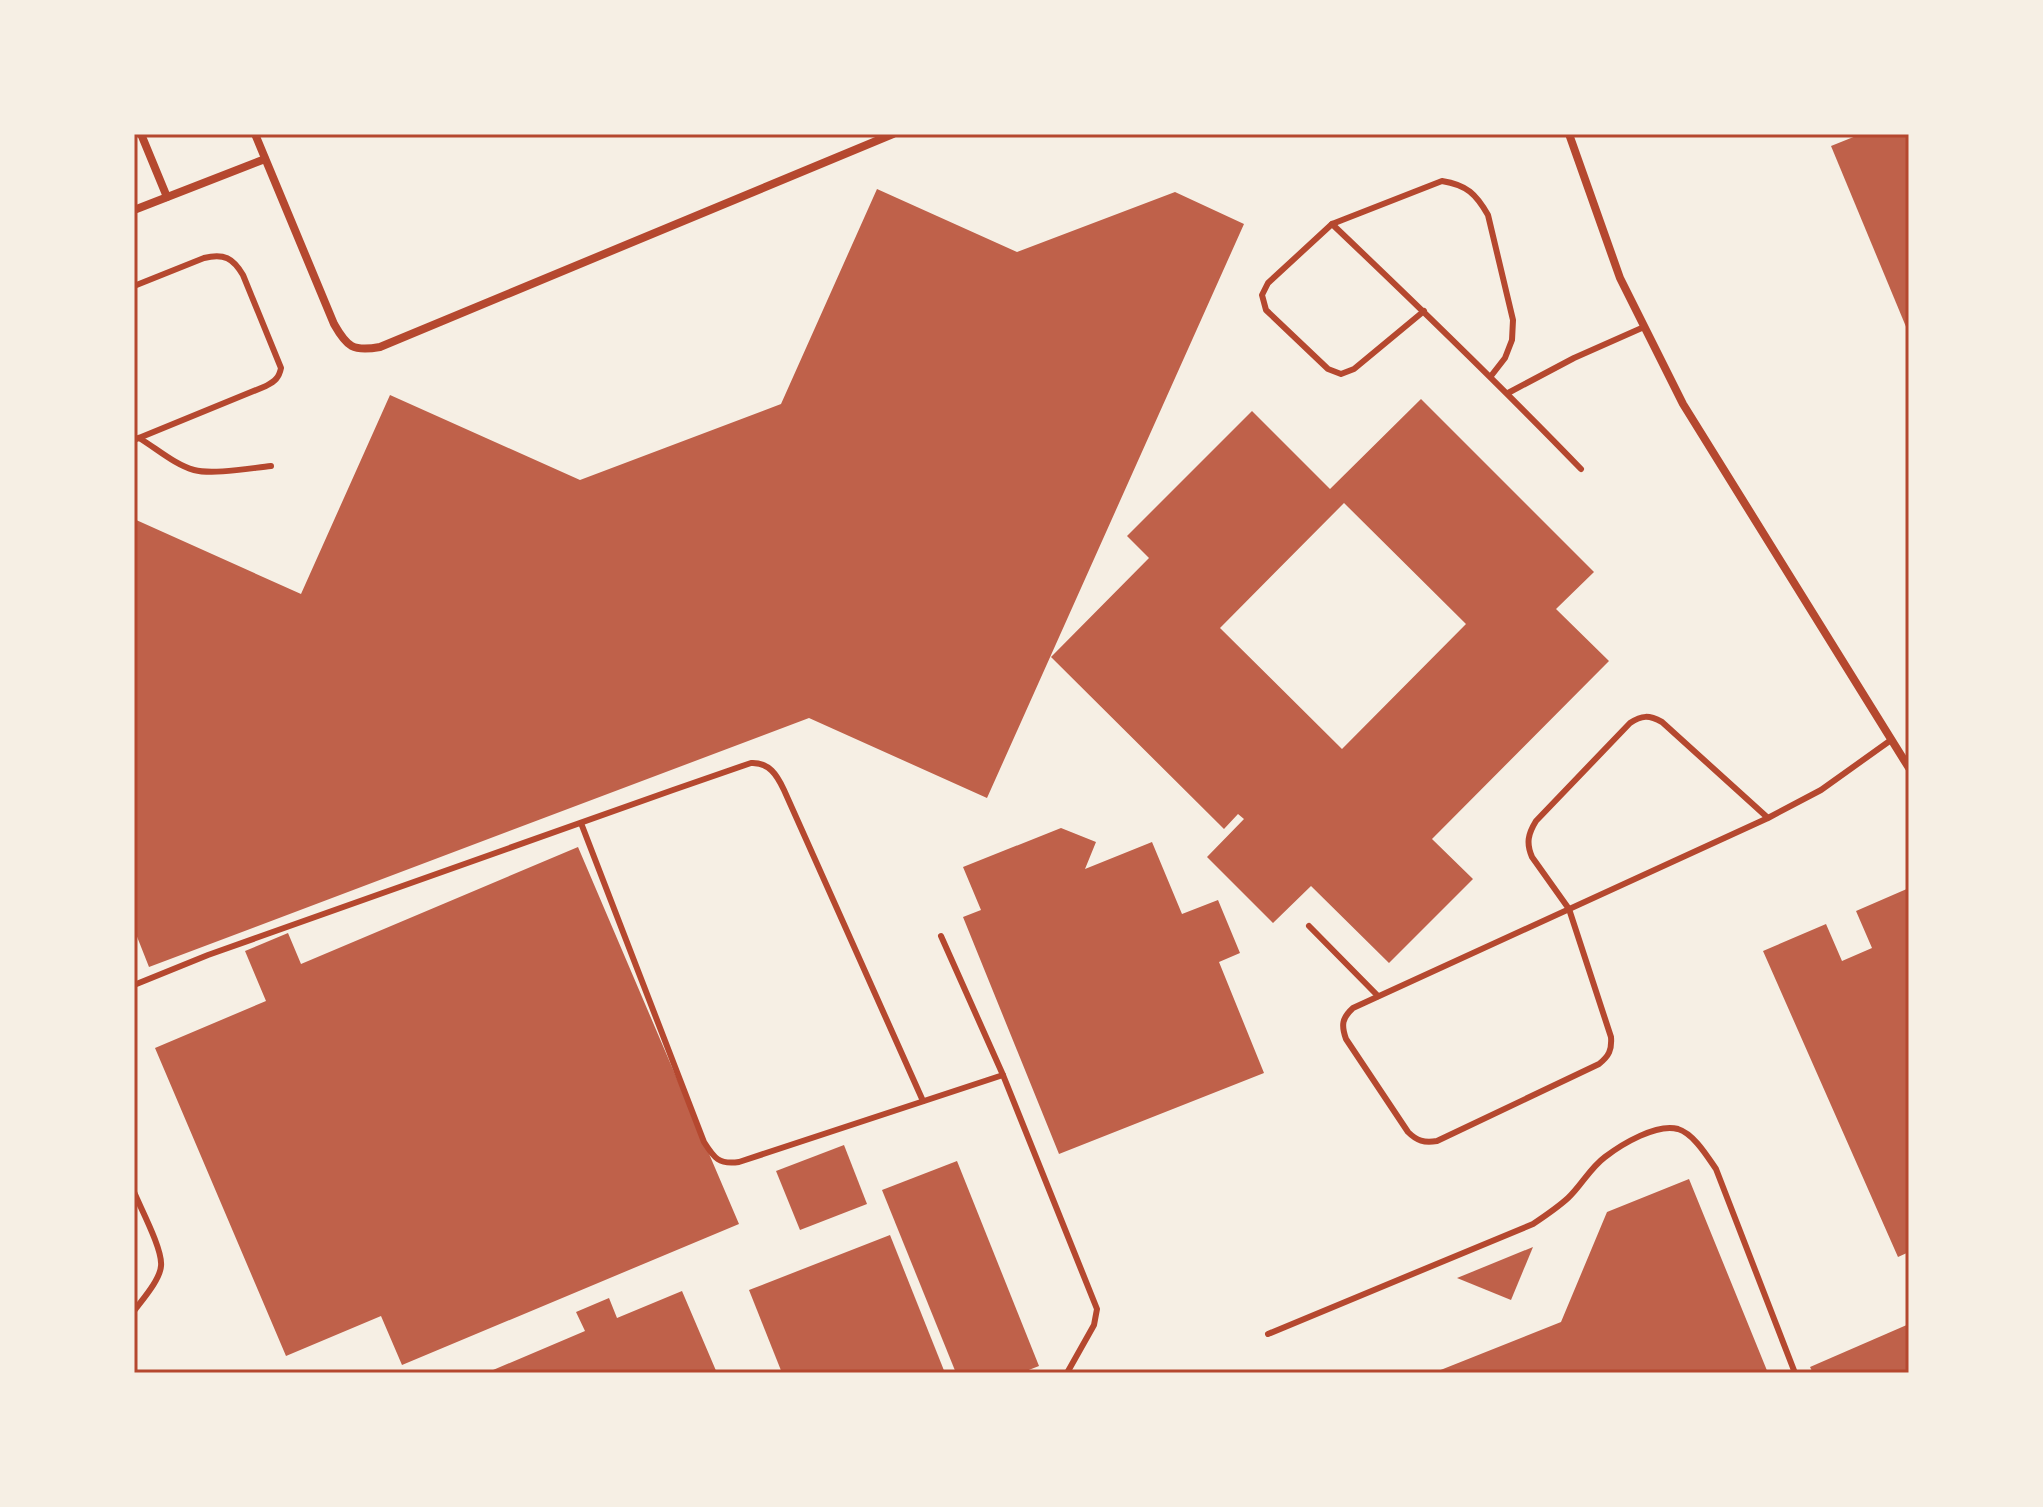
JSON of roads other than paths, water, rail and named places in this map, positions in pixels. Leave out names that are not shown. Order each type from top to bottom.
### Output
[{"type":"street","points":[[141,134],[167,197]]},
{"type":"street","points":[[255,134],[334,324],[341,337],[353,348],[365,350],[380,347],[893,134]]},
{"type":"street","points":[[1569,134],[1620,278],[1683,404],[1909,768]]},
{"type":"street","points":[[134,210],[265,159]]},
{"type":"lane","points":[[1424,311],[1347,373],[1341,374],[1328,369],[1266,310],[1262,295],[1268,283],[1332,224],[1442,181],[1456,183],[1480,201],[1488,215],[1513,320],[1512,340],[1505,358],[1491,376]]},
{"type":"lane","points":[[1332,224],[1491,376],[1581,469]]},
{"type":"lane","points":[[134,286],[204,258],[226,256],[236,263],[243,275],[281,368],[280,375],[266,386],[136,439]]},
{"type":"lane","points":[[1508,393],[1574,358],[1644,327]]},
{"type":"lane","points":[[136,439],[196,470],[271,466]]},
{"type":"lane","points":[[1768,818],[1662,722],[1651,716],[1640,717],[1630,723],[1536,821],[1528,838],[1532,857],[1569,909],[1611,1037],[1607,1057],[1599,1064],[1437,1141],[1427,1143],[1416,1140],[1408,1132],[1343,1030],[1342,1021],[1353,1008],[1569,909],[1671,864],[1768,818],[1821,790],[1891,740]]},
{"type":"lane","points":[[134,985],[208,955],[751,763],[759,763],[777,776],[784,790],[923,1101]]},
{"type":"lane","points":[[581,823],[704,1142],[718,1160],[728,1164],[739,1162],[1003,1075]]},
{"type":"lane","points":[[1309,926],[1378,996]]},
{"type":"lane","points":[[941,936],[1003,1075],[1097,1309],[1094,1325],[1067,1373]]},
{"type":"lane","points":[[1268,1334],[1533,1224],[1554,1211],[1604,1158],[1643,1134],[1661,1129],[1679,1129],[1701,1145],[1716,1169],[1795,1373]]},
{"type":"lane","points":[[134,1192],[157,1245],[161,1266],[153,1284],[134,1311]]}]
